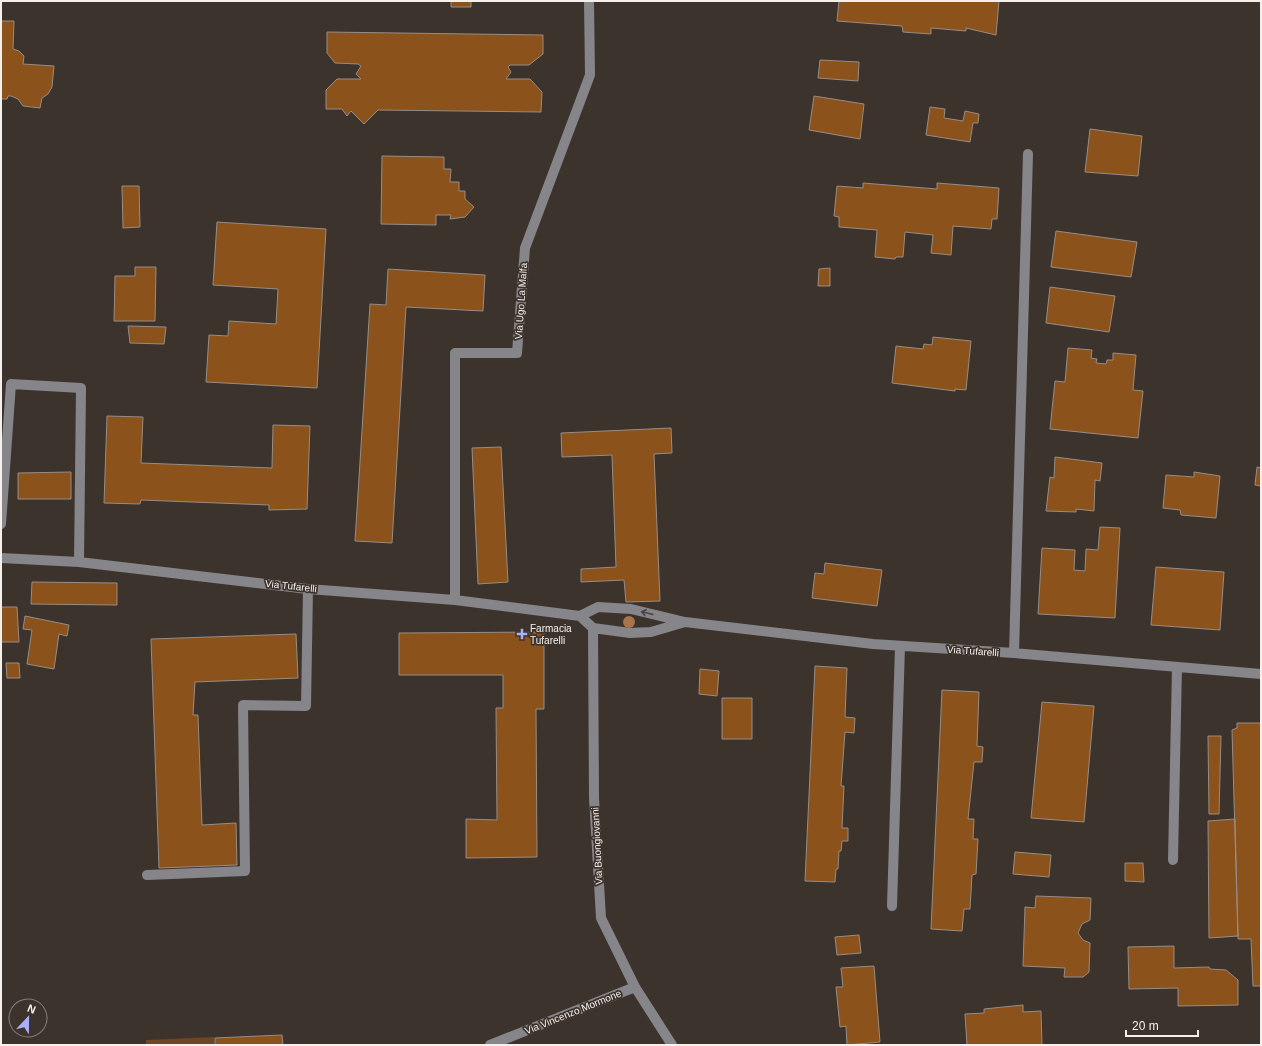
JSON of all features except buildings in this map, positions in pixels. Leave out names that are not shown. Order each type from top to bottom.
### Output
[{"type":"street","name":"Via Ugo La Malfa","points":[[455,600],[455,353],[517,353],[525,248],[590,75],[589,1]]},
{"type":"street","points":[[1014,653],[1028,154]]},
{"type":"street","points":[[1,524],[11,384],[81,388],[79,562]]},
{"type":"street","name":"Via Tufarelli","points":[[1,558],[79,562],[308,589],[455,600],[580,616],[598,607],[631,609],[685,622],[900,646],[1014,653],[1261,674]]},
{"type":"street","points":[[147,875],[244,871],[243,704],[306,706],[308,589]]},
{"type":"street","points":[[580,616],[593,628]]},
{"type":"street","name":"Via Tufarelli","points":[[593,628],[630,633],[650,632],[685,622]]},
{"type":"street","name":"Via Buongiovanni","points":[[593,628],[594,798],[601,918],[635,987],[672,1045]]},
{"type":"street","points":[[892,906],[900,646]]},
{"type":"street","points":[[1173,860],[1177,667]]},
{"type":"street","name":"Via Vincenzo Mormone","points":[[490,1045],[635,987]]},
{"type":"shaded area","points":[[214,1037],[214,1045],[146,1045],[146,1040]]},
{"type":"place","name":"Farmacia Tufarelli","points":[[522,634]]}]
